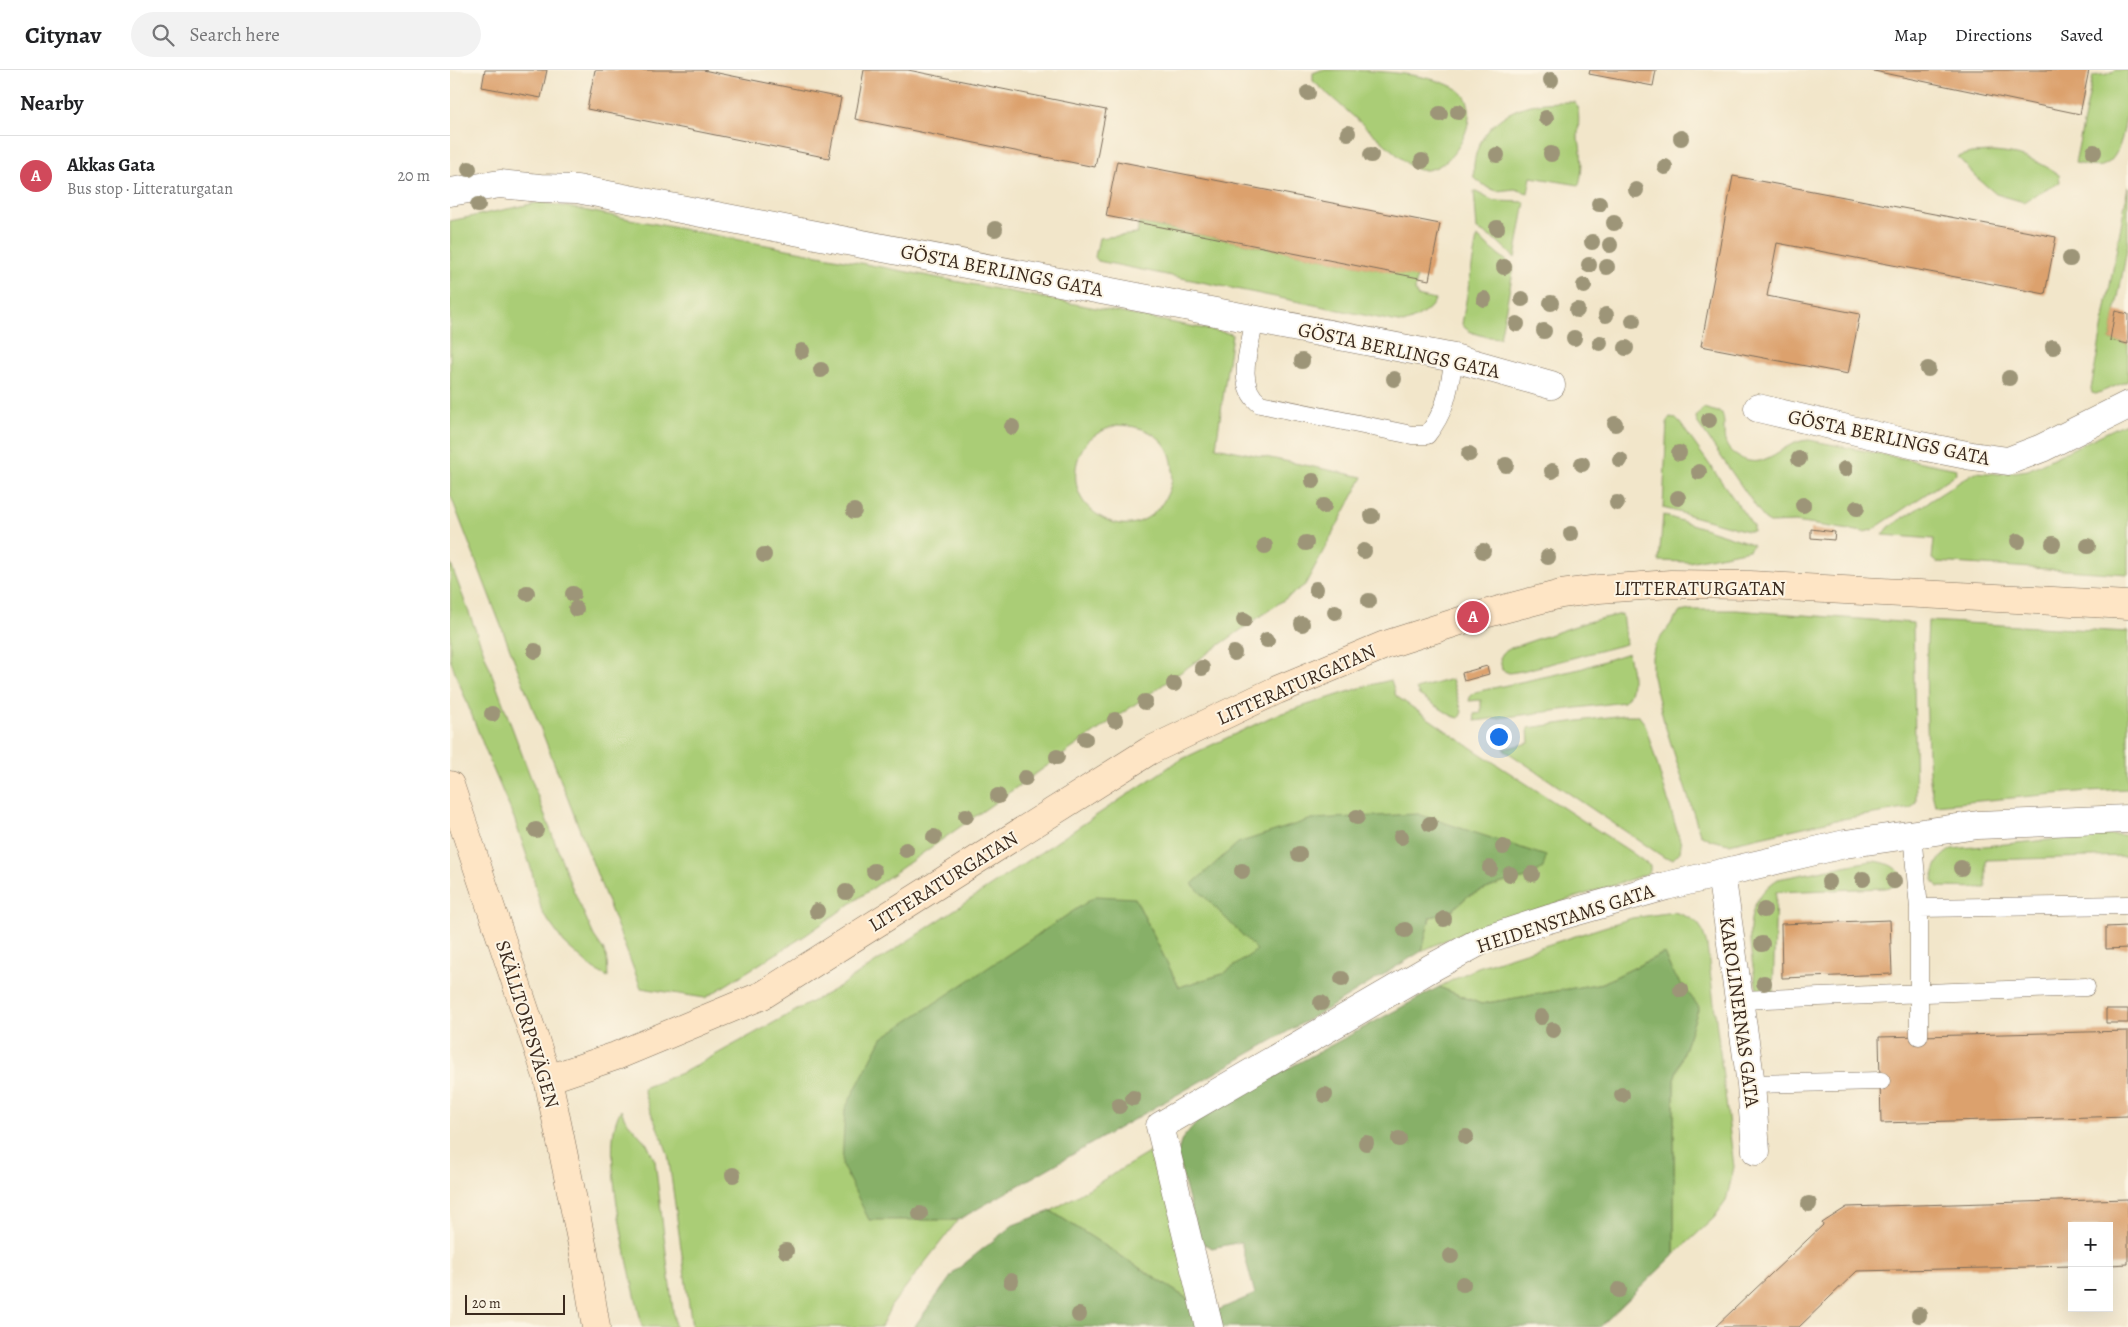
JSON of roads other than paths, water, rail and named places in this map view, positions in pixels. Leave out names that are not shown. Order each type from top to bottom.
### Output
[{"type":"street","name":"GÖSTA BERLINGS GATA","points":[[450,192],[500,184],[577,189],[1454,358],[1551,385]]},
{"type":"street","name":"GÖSTA BERLINGS GATA","points":[[1758,408],[1925,447],[2008,461],[2042,448],[2128,405]]},
{"type":"street","name":"LITTERATURGATAN","points":[[548,1079],[616,1056],[763,995],[1149,750],[1278,690],[1385,645],[1473,617],[1561,594],[1599,589],[1670,584],[1750,585],[2128,605]]},
{"type":"street","name":"SKÄLLTORPSVÄGEN","points":[[450,785],[548,1079],[584,1254],[596,1327]]},
{"type":"street","name":"HEIDENSTAMS GATA","points":[[1209,1327],[1160,1126],[1431,968],[1481,942],[1549,919],[1657,888],[1845,844],[1978,825],[2128,819]]},
{"type":"street","name":"KAROLINERNAS GATA","points":[[1721,873],[1751,1084],[1756,1151]]},
{"type":"lane","points":[[1255,320],[1245,376],[1252,398],[1260,404],[1412,434],[1428,435],[1439,420],[1448,398],[1454,358]]},
{"type":"lane","points":[[1912,834],[1919,908],[1919,1036]]},
{"type":"lane","points":[[1919,908],[2128,905]]},
{"type":"lane","points":[[1740,1000],[2086,987]]},
{"type":"lane","points":[[1751,1084],[1881,1081]]},
{"type":"place","name":"Akkas Gata","points":[[1473,617]]}]
